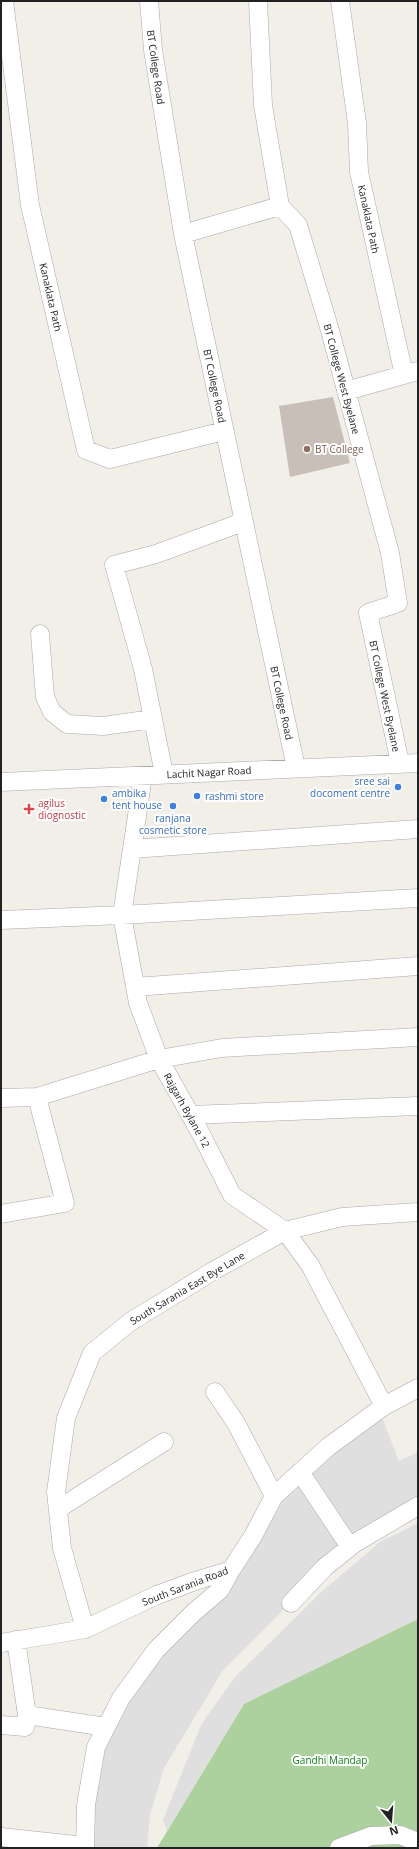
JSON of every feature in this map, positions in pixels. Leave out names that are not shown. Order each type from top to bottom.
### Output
[{"type":"street","name":"Kanaklata Path","points":[[4,1],[6,55],[30,205],[86,450],[110,459],[224,431]]},
{"type":"street","name":"BT College Road","points":[[149,1],[154,57],[183,234],[296,768]]},
{"type":"street","points":[[183,234],[280,206],[263,105],[258,1]]},
{"type":"street","name":"Kanaklata Path","points":[[340,1],[358,124],[359,172],[411,373],[346,391]]},
{"type":"street","name":"BT College West Byelane","points":[[280,206],[298,225],[329,327],[390,553],[398,603],[368,613],[400,764]]},
{"type":"street","points":[[164,774],[143,669],[114,566],[156,554],[243,522]]},
{"type":"street","points":[[40,634],[45,697],[52,712],[67,724],[103,726],[153,719]]},
{"type":"street","name":"Lachit Nagar Road","points":[[1,782],[418,763]]},
{"type":"street","name":"Rajgarh Bylane 12","points":[[143,776],[122,915],[138,1003],[159,1059],[232,1195],[285,1231],[310,1265],[384,1406]]},
{"type":"street","points":[[132,849],[418,830]]},
{"type":"street","points":[[1,920],[122,915],[418,898]]},
{"type":"street","points":[[135,987],[418,966]]},
{"type":"street","points":[[1,1098],[37,1097],[159,1059],[222,1048],[418,1036]]},
{"type":"street","points":[[1,1214],[65,1203],[37,1097]]},
{"type":"street","points":[[190,1115],[418,1106]]},
{"type":"street","name":"South Sarania East Bye Lane","points":[[84,1629],[62,1548],[56,1492],[66,1418],[92,1353],[130,1322],[213,1271],[285,1231],[342,1217],[418,1212]]},
{"type":"street","name":"South Sarania Road","points":[[9,1642],[84,1629],[157,1595],[195,1580],[231,1570],[253,1536],[274,1496],[328,1447],[384,1406],[418,1388]]},
{"type":"street","points":[[215,1392],[236,1423],[274,1496]]},
{"type":"street","points":[[58,1509],[164,1442]]},
{"type":"street","points":[[300,1472],[350,1547]]},
{"type":"street","points":[[291,1603],[325,1567],[350,1547],[418,1506]]},
{"type":"street","points":[[1,1838],[85,1847],[86,1804],[96,1747],[106,1726],[121,1698],[156,1650],[193,1613],[220,1590],[231,1570]]},
{"type":"street","points":[[1,1725],[26,1727],[27,1715],[9,1642]]},
{"type":"street","points":[[27,1715],[106,1726]]},
{"type":"street","points":[[339,1848],[371,1836],[400,1835],[418,1842]]},
{"type":"shaded area","points":[[381,1415],[399,1461],[418,1452],[418,1507],[301,1592],[223,1670],[164,1768],[150,1815],[147,1848],[84,1848],[103,1733],[198,1604],[297,1479]]},
{"type":"shaded area","points":[[418,1523],[418,1619],[244,1704],[167,1831],[163,1820],[202,1723],[235,1677],[320,1593],[380,1542]]},
{"type":"green space","name":"Gandhi Mandap","points":[[418,1619],[418,1848],[157,1848],[244,1704]]},
{"type":"building","points":[[333,397],[350,463],[290,477],[279,406]]},
{"type":"place","name":"BT College","points":[[307,449]]},
{"type":"place","name":"sree sai docoment centre","points":[[398,787]]},
{"type":"place","name":"rashmi store","points":[[197,796]]},
{"type":"place","name":"ambika tent house","points":[[104,799]]},
{"type":"place","name":"ranjana cosmetic store","points":[[173,806]]},
{"type":"place","name":"agilus diognostic","points":[[29,809]]}]
